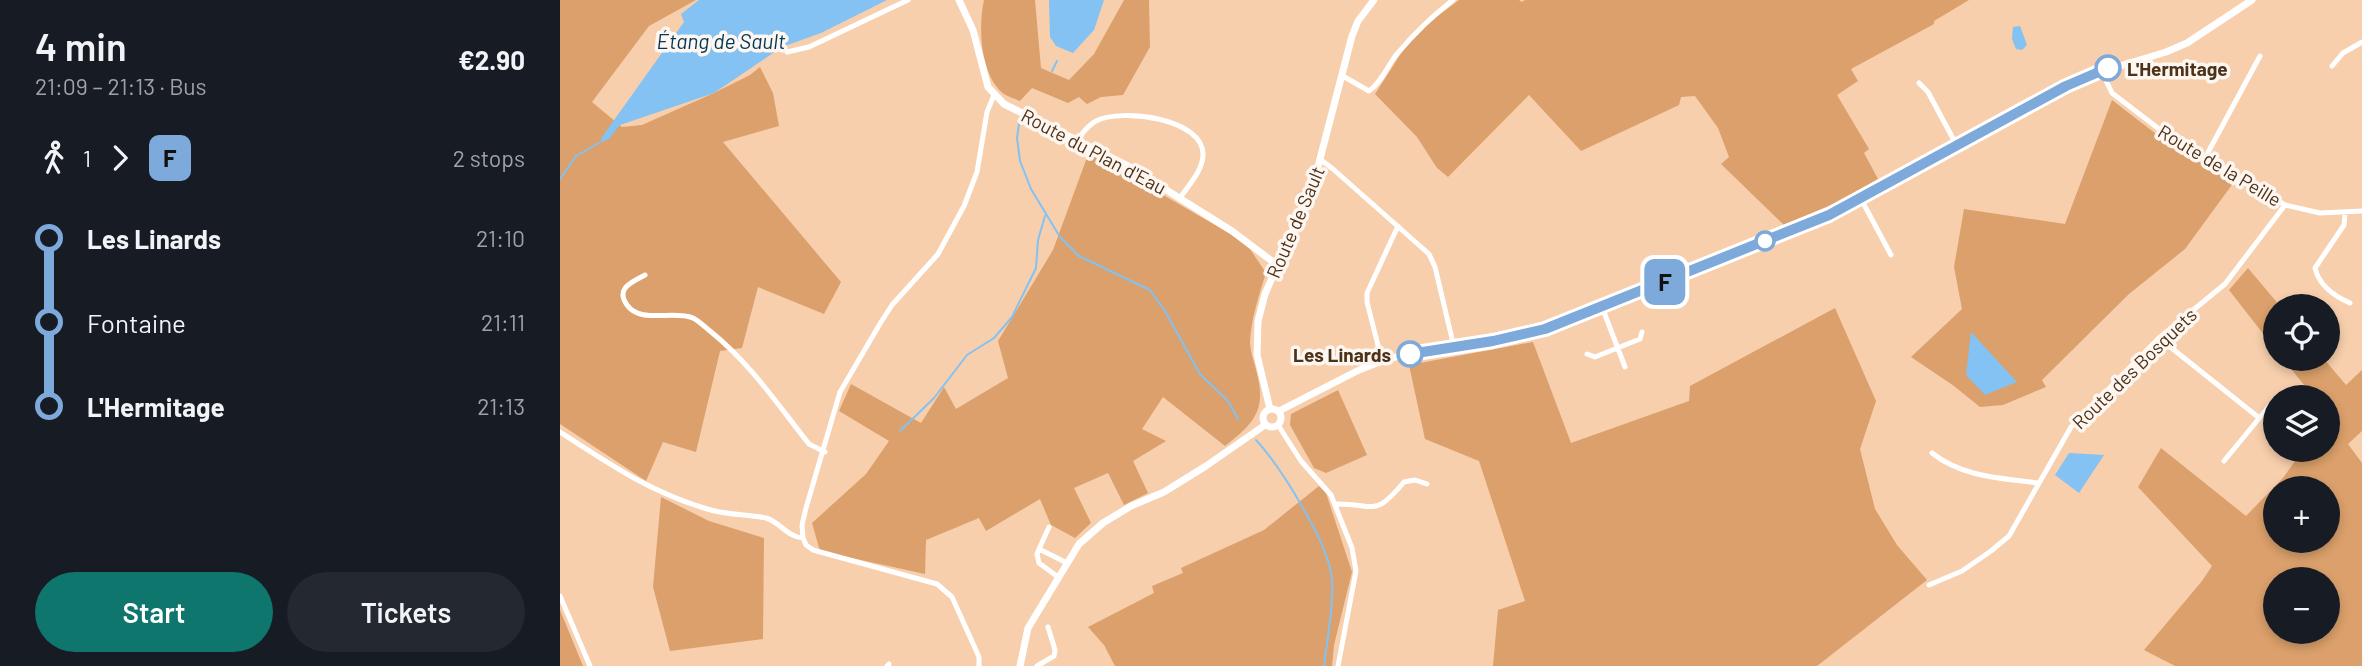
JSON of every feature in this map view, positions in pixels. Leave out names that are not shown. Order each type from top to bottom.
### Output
[{"type":"street","points":[[787,52],[809,47],[908,0]]},
{"type":"street","points":[[959,0],[973,30],[988,87],[994,95],[989,102],[976,172],[964,206],[938,254],[892,305],[841,392],[804,517],[803,538],[806,545],[813,550],[937,584],[945,589],[956,606],[979,657],[979,666]]},
{"type":"street","name":"Route de Sault","points":[[1269,409],[1256,340],[1258,321],[1265,294],[1302,213],[1321,160],[1341,75],[1358,21],[1374,0]]},
{"type":"street","points":[[1341,75],[1369,91],[1376,86],[1411,37],[1453,0]]},
{"type":"street","points":[[1265,425],[1263,415],[1269,409],[1279,411],[1382,361],[1545,329],[1829,215],[2066,86],[2101,70],[2166,52],[2187,43],[2252,0]]},
{"type":"street","points":[[2332,66],[2343,53],[2362,42]]},
{"type":"street","points":[[2205,158],[2260,56]]},
{"type":"street","name":"Route de la Peille","points":[[2101,70],[2112,93],[2163,132],[2285,205],[2312,212],[2362,211]]},
{"type":"street","points":[[1919,83],[1928,92],[1957,146]]},
{"type":"street","name":"Route du Plan d'Eau","points":[[994,95],[1004,104],[1128,166],[1242,237],[1277,265]]},
{"type":"street","points":[[1077,140],[1096,121],[1118,116],[1174,123],[1190,131],[1202,143],[1203,157],[1180,198]]},
{"type":"street","points":[[1321,160],[1398,226],[1433,261],[1454,347]]},
{"type":"street","points":[[1861,199],[1891,255]]},
{"type":"street","name":"Route des Bosquets","points":[[1928,585],[1962,571],[2001,544],[2018,522],[2071,427],[2159,338],[2225,284],[2285,205]]},
{"type":"street","points":[[2345,212],[2344,225],[2315,268],[2333,296],[2350,303]]},
{"type":"street","points":[[1382,361],[1367,293],[1398,226]]},
{"type":"street","points":[[645,275],[625,286],[622,297],[628,308],[646,315],[694,318],[745,362],[809,444],[825,452]]},
{"type":"street","points":[[1602,307],[1625,367]]},
{"type":"street","points":[[1587,354],[1595,357],[1618,348],[1640,339],[1642,332]]},
{"type":"street","points":[[2159,338],[2258,417]]},
{"type":"street","points":[[1265,425],[1273,428],[1279,425],[1282,417],[1279,411]]},
{"type":"street","points":[[2224,461],[2263,412]]},
{"type":"street","points":[[1020,666],[1028,628],[1079,544],[1103,523],[1131,506],[1164,492],[1265,425]]},
{"type":"street","points":[[1279,425],[1301,461],[1325,486],[1335,503],[1352,548],[1356,571],[1338,666]]},
{"type":"street","points":[[560,432],[620,472],[657,492],[709,510],[769,519],[794,537],[803,538]]},
{"type":"street","points":[[1932,453],[1946,464],[1966,471],[2038,483]]},
{"type":"street","points":[[1335,503],[1376,508],[1388,501],[1404,482],[1415,480],[1427,484]]},
{"type":"street","points":[[1049,527],[1037,554],[1039,563],[1058,577]]},
{"type":"street","points":[[1040,550],[1067,563]]},
{"type":"street","points":[[560,596],[590,666]]},
{"type":"street","points":[[1037,666],[1054,656],[1055,650],[1048,627]]},
{"type":"shaded area","points":[[560,0],[696,0],[649,26],[592,102],[622,127],[642,125],[714,93],[760,67],[773,93],[779,126],[723,142],[841,282],[824,314],[758,287],[742,348],[720,351],[696,452],[663,442],[646,481],[560,424]]},
{"type":"shaded area","points":[[984,0],[1035,0],[1041,68],[1069,80],[1094,54],[1124,0],[1149,0],[1150,47],[1123,95],[1101,97],[1087,104],[1079,97],[1068,103],[1032,88],[1020,101],[1004,94],[990,76],[981,37]]},
{"type":"shaded area","points":[[1459,0],[1969,0],[1934,21],[1934,24],[1851,69],[1858,81],[1837,95],[1869,149],[1864,153],[1878,179],[1847,198],[1784,225],[1721,164],[1729,157],[1718,128],[1695,96],[1681,97],[1679,105],[1581,151],[1529,95],[1448,177],[1437,168],[1417,137],[1375,94],[1413,35]]},
{"type":"shaded area","points":[[2112,100],[2160,137],[2234,182],[2185,249],[2129,294],[2042,380],[2046,387],[2003,405],[1980,407],[1911,357],[1962,309],[1954,267],[1964,209],[2065,224]]},
{"type":"shaded area","points":[[1089,152],[1246,243],[1266,273],[1258,298],[1250,342],[1260,398],[1250,424],[1225,446],[1163,397],[1142,429],[1166,441],[1133,461],[1148,493],[1124,505],[1108,473],[1074,488],[1091,523],[1075,538],[1051,525],[1040,499],[986,531],[979,518],[926,540],[925,574],[820,551],[812,523],[866,474],[889,441],[839,411],[851,384],[921,423],[944,387],[956,409],[1008,378],[998,341],[1053,250]]},
{"type":"shaded area","points":[[2248,268],[2270,294],[2263,294],[2263,334],[2229,290]]},
{"type":"shaded area","points":[[1835,308],[1876,401],[1860,449],[1875,509],[1897,545],[1927,580],[1817,666],[1493,666],[1498,610],[1525,601],[1479,461],[1425,439],[1409,365],[1533,342],[1571,443],[1689,401],[1690,386]]},
{"type":"shaded area","points":[[2362,370],[2362,431],[2348,444],[2362,463],[2362,666],[2175,666],[2144,650],[2212,566],[2138,487],[2161,448],[2246,516],[2263,499],[2263,553],[2340,553],[2340,476],[2284,476],[2294,462],[2340,462],[2340,385],[2304,385],[2293,371],[2334,371],[2346,385]]},
{"type":"shaded area","points":[[1338,390],[1367,455],[1326,473],[1314,468],[1290,425],[1291,414]]},
{"type":"shaded area","points":[[1319,486],[1326,493],[1352,572],[1334,645],[1332,666],[1115,666],[1104,645],[1088,627],[1154,593],[1152,586],[1183,573],[1181,568],[1264,530]]},
{"type":"shaded area","points":[[661,497],[709,521],[764,538],[763,639],[670,651],[653,587]]},
{"type":"shaded area","points":[[560,610],[583,666],[560,666]]},
{"type":"water","name":"Étang de Sault","points":[[699,0],[887,0],[821,33],[782,47],[714,93],[620,125],[609,139],[600,143],[684,22],[681,14]]},
{"type":"water","points":[[1049,0],[1104,0],[1094,30],[1073,53],[1056,46],[1050,37]]},
{"type":"water","points":[[2020,26],[2027,45],[2022,50],[2016,49],[2012,39],[2013,27]]},
{"type":"water","points":[[1971,332],[2017,382],[1985,395],[1966,375]]},
{"type":"water","points":[[2069,453],[2104,455],[2079,493],[2055,475]]},
{"type":"waterway","points":[[1052,71],[1057,61]]},
{"type":"waterway","points":[[1020,117],[1017,138],[1020,161],[1031,189],[1060,237],[1079,256],[1150,290],[1165,311],[1200,374],[1228,401],[1238,419]]},
{"type":"waterway","points":[[560,179],[576,156],[599,143]]},
{"type":"waterway","points":[[900,431],[934,398],[967,355],[994,338],[1012,317],[1036,268],[1038,240],[1045,216]]},
{"type":"waterway","points":[[1256,440],[1278,468],[1302,507],[1323,547],[1329,565],[1332,601],[1324,666]]},
{"type":"bus line","name":"F","points":[[1410,354],[1493,341],[1545,329],[1829,215],[2066,86],[2108,68]]},
{"type":"place","name":"L'Hermitage","points":[[2108,68]]},
{"type":"place","name":"Les Linards","points":[[1410,354]]}]
